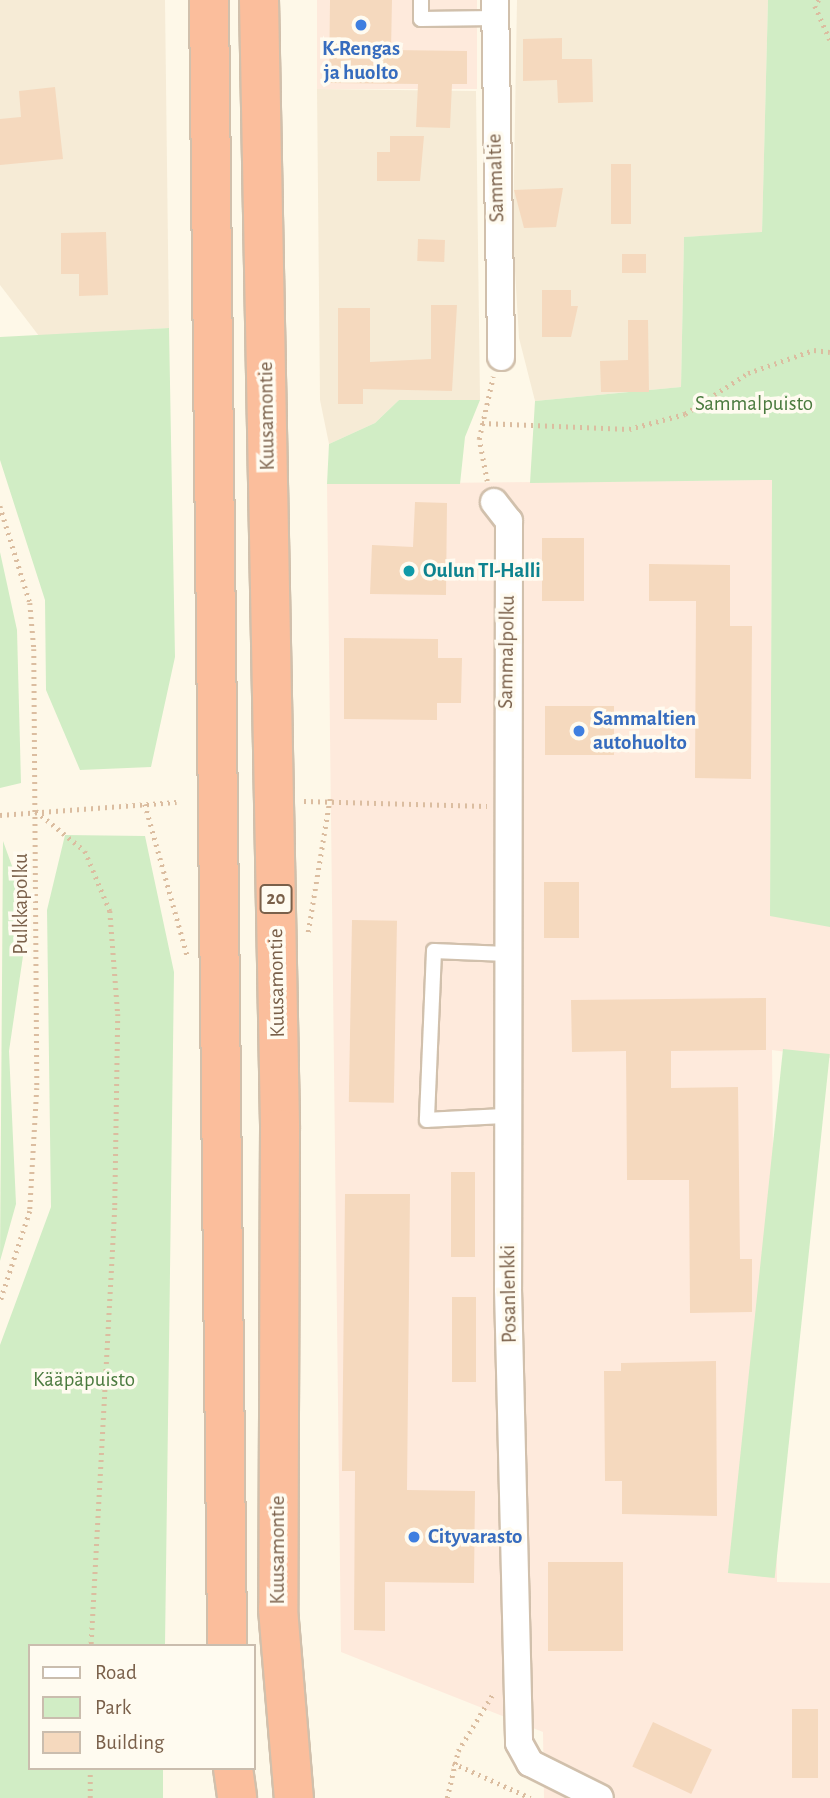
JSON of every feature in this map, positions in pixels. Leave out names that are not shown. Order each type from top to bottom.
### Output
[{"type":"highway","points":[[209,0],[227,1644]]},
{"type":"highway","name":"Kuusamontie","points":[[259,0],[280,1129],[278,1609],[294,1798]]},
{"type":"highway","points":[[233,1770],[237,1798]]},
{"type":"street","name":"Sammaltie","points":[[495,9],[501,357]]},
{"type":"street","name":"Sammalpolku","points":[[494,502],[509,521],[506,806]]},
{"type":"street","name":"Posanlenkki","points":[[506,806],[507,1116],[519,1743],[544,1772],[600,1798]]},
{"type":"lane","points":[[421,0],[421,19],[495,9]]},
{"type":"lane","points":[[506,954],[434,951],[427,1120],[507,1116]]},
{"type":"path","points":[[819,0],[815,6],[830,40]]},
{"type":"path","points":[[482,423],[629,429],[685,414],[748,373],[814,350],[830,352]]},
{"type":"path","points":[[494,502],[479,439],[501,357]]},
{"type":"path","name":"Pulkkapolku","points":[[0,506],[30,603],[36,811],[34,1167],[23,1241],[0,1302]]},
{"type":"path","points":[[303,801],[506,806]]},
{"type":"path","points":[[0,815],[177,802]]},
{"type":"path","points":[[145,804],[191,968]]},
{"type":"path","points":[[36,811],[85,851],[110,911],[118,1014],[116,1208],[91,1644]]},
{"type":"path","points":[[447,1798],[453,1763],[497,1687]]},
{"type":"path","points":[[453,1763],[531,1798]]},
{"type":"path","points":[[90,1770],[90,1798]]},
{"type":"shaded area","points":[[0,0],[165,0],[169,328],[39,336],[0,285]]},
{"type":"shaded area","points":[[317,0],[477,0],[477,89],[317,89]]},
{"type":"shaded area","points":[[517,0],[768,0],[762,233],[684,237],[681,387],[535,401],[519,338],[513,237]]},
{"type":"shaded area","points":[[317,89],[476,91],[480,400],[399,400],[375,423],[329,444],[320,400]]},
{"type":"shaded area","points":[[772,480],[770,914],[830,923],[830,1058],[772,1050],[777,1582],[830,1583],[830,1798],[544,1798],[543,1732],[341,1652],[327,484]]},
{"type":"green space","name":"Sammalpuisto","points":[[768,0],[830,0],[830,927],[770,916],[772,480],[530,483],[535,401],[681,387],[684,237],[762,232]]},
{"type":"green space","points":[[169,328],[175,657],[151,767],[80,770],[46,690],[45,600],[0,460],[0,337]]},
{"type":"green space","points":[[399,400],[480,400],[465,437],[460,484],[327,484],[329,444],[375,423]]},
{"type":"green space","points":[[0,552],[17,630],[21,783],[0,788]]},
{"type":"green space","name":"Kääpäpuisto","points":[[65,835],[145,836],[174,972],[165,1644],[28,1644],[28,1770],[163,1770],[163,1798],[0,1798],[0,1345],[51,1207],[47,910]]},
{"type":"green space","points":[[3,841],[16,877],[23,956],[9,1051],[16,1204],[0,1261]]},
{"type":"green space","points":[[783,1049],[830,1054],[775,1578],[728,1573]]},
{"type":"building","name":"K-Rengas ja huolto","points":[[330,0],[392,0],[391,50],[467,51],[467,84],[452,84],[450,128],[416,127],[418,84],[329,83]]},
{"type":"building","points":[[562,38],[562,59],[592,59],[593,102],[558,103],[557,80],[523,81],[523,39]]},
{"type":"building","points":[[55,87],[63,159],[0,165],[0,119],[21,117],[19,91]]},
{"type":"building","points":[[390,136],[424,136],[420,181],[377,181],[377,152],[390,152]]},
{"type":"building","points":[[611,164],[631,164],[631,224],[611,224]]},
{"type":"building","points":[[563,188],[556,227],[524,228],[514,190]]},
{"type":"building","points":[[106,232],[108,295],[79,296],[79,274],[61,274],[61,233]]},
{"type":"building","points":[[418,239],[445,240],[444,262],[417,261]]},
{"type":"building","points":[[622,254],[646,254],[646,273],[622,273]]},
{"type":"building","points":[[542,290],[571,290],[571,306],[578,306],[571,337],[542,337]]},
{"type":"building","points":[[431,305],[457,305],[452,391],[363,389],[363,404],[338,404],[338,308],[370,308],[370,362],[431,359]]},
{"type":"building","points":[[628,320],[648,320],[649,392],[601,392],[600,361],[628,360]]},
{"type":"building","name":"Oulun TI-Halli","points":[[415,502],[447,503],[446,595],[370,594],[372,545],[413,547]]},
{"type":"building","points":[[542,538],[584,538],[584,601],[542,601]]},
{"type":"building","points":[[649,564],[730,565],[730,626],[752,626],[751,779],[695,778],[696,601],[649,601]]},
{"type":"building","points":[[344,638],[438,639],[438,658],[462,658],[461,703],[437,703],[437,720],[344,719]]},
{"type":"building","name":"Sammaltien autohuolto","points":[[545,706],[614,706],[614,755],[545,755]]},
{"type":"building","points":[[544,882],[579,882],[579,938],[544,938]]},
{"type":"building","points":[[352,920],[397,921],[394,1103],[349,1102]]},
{"type":"building","points":[[766,998],[766,1050],[671,1051],[671,1088],[738,1087],[740,1259],[752,1259],[752,1312],[690,1313],[689,1180],[627,1180],[626,1051],[572,1052],[571,1000]]},
{"type":"building","points":[[451,1172],[475,1172],[475,1257],[451,1257]]},
{"type":"building","points":[[345,1194],[410,1194],[407,1490],[475,1491],[474,1583],[385,1582],[385,1631],[354,1630],[355,1471],[342,1471]]},
{"type":"building","points":[[452,1297],[476,1297],[476,1382],[452,1382]]},
{"type":"building","points":[[716,1361],[717,1516],[622,1514],[622,1481],[605,1481],[604,1371],[621,1371],[621,1363]]},
{"type":"building","points":[[548,1562],[623,1562],[623,1651],[548,1651]]},
{"type":"building","points":[[792,1709],[818,1709],[818,1778],[792,1778]]},
{"type":"building","points":[[653,1722],[712,1749],[691,1794],[632,1766]]},
{"type":"place","name":"K-Rengas ja huolto","points":[[361,25]]},
{"type":"place","name":"Oulun TI-Halli","points":[[409,571]]},
{"type":"place","name":"Sammaltien autohuolto","points":[[579,731]]},
{"type":"place","name":"Cityvarasto","points":[[414,1537]]}]
